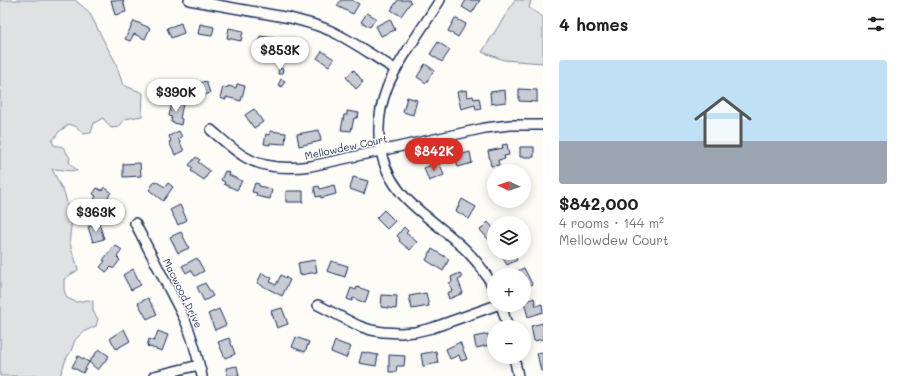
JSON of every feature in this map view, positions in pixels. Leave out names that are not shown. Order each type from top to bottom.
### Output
[{"type":"street","points":[[189,0],[290,18],[322,27],[337,34],[395,69]]},
{"type":"street","points":[[440,0],[395,69],[387,87],[382,103],[379,128],[381,150],[385,166],[390,177],[407,200],[470,254],[487,278]]},
{"type":"street","name":"Mellowdew Court","points":[[211,130],[245,157],[259,163],[280,168],[311,166],[485,128],[510,125],[543,125]]},
{"type":"street","name":"Macwood Drive","points":[[135,223],[188,326],[195,346],[202,376]]},
{"type":"street","points":[[318,304],[358,326],[371,330],[400,333],[415,332],[432,328],[487,309]]},
{"type":"street","points":[[515,364],[518,376]]},
{"type":"street","points":[[154,376],[199,366]]},
{"type":"shaded area","points":[[0,0],[75,0],[89,12],[115,61],[123,85],[143,93],[142,116],[125,119],[119,127],[111,128],[103,118],[94,123],[91,133],[83,134],[77,127],[69,124],[59,132],[52,141],[54,145],[63,147],[70,158],[69,162],[77,171],[52,169],[65,195],[68,207],[73,214],[70,243],[78,270],[64,279],[64,290],[67,298],[76,302],[88,300],[93,301],[93,311],[98,319],[96,326],[83,332],[75,340],[60,376],[0,376]]},
{"type":"shaded area","points":[[515,0],[531,0],[529,8],[543,17],[543,63],[504,60],[482,52]]},
{"type":"building","points":[[111,0],[123,0],[126,12],[115,15]]},
{"type":"building","points":[[341,0],[352,0],[359,4],[353,14],[337,6]]},
{"type":"building","points":[[398,0],[409,0],[411,2],[401,16],[391,10]]},
{"type":"building","points":[[466,0],[480,0],[472,13],[462,7]]},
{"type":"building","points":[[367,13],[376,18],[370,27],[361,22]]},
{"type":"building","points":[[455,18],[466,24],[458,37],[448,31]]},
{"type":"building","points":[[390,19],[395,30],[381,36],[376,26]]},
{"type":"building","points":[[134,21],[150,28],[145,39],[134,34],[130,41],[125,39]]},
{"type":"building","points":[[181,23],[184,33],[171,38],[167,28]]},
{"type":"building","points":[[200,24],[214,27],[212,36],[198,34]]},
{"type":"building","points":[[229,28],[243,31],[241,41],[227,38]]},
{"type":"building","points":[[260,36],[274,38],[272,48],[258,46]]},
{"type":"building","points":[[288,41],[302,46],[299,54],[286,50]]},
{"type":"building","points":[[438,42],[450,50],[442,62],[430,54]]},
{"type":"building","points":[[322,51],[334,59],[329,66],[317,58]]},
{"type":"building","points":[[425,64],[434,70],[426,83],[417,77]]},
{"type":"building","points":[[279,68],[283,69],[282,74],[278,74]]},
{"type":"building","points":[[354,70],[363,82],[356,89],[346,77]]},
{"type":"building","points":[[281,79],[285,81],[282,87],[278,85]]},
{"type":"building","points":[[206,81],[210,93],[194,99],[190,86]]},
{"type":"building","points":[[237,84],[245,86],[241,101],[226,97],[226,100],[220,98],[223,87],[227,88],[228,86],[236,88]]},
{"type":"building","points":[[519,89],[537,90],[537,102],[519,101]]},
{"type":"building","points":[[466,90],[467,97],[473,96],[474,99],[479,98],[481,109],[476,110],[475,105],[461,109],[457,92]]},
{"type":"building","points":[[505,90],[506,102],[491,104],[490,92]]},
{"type":"building","points":[[407,97],[417,100],[413,115],[403,112]]},
{"type":"building","points":[[172,102],[183,104],[180,118],[182,119],[181,125],[171,122],[172,117],[169,116]]},
{"type":"building","points":[[254,109],[263,122],[254,128],[245,115]]},
{"type":"building","points":[[347,111],[359,113],[357,118],[354,118],[351,131],[341,130],[344,115],[347,115]]},
{"type":"building","points":[[319,130],[321,141],[299,146],[297,134]]},
{"type":"building","points":[[179,131],[182,137],[178,138],[184,151],[175,155],[169,142],[171,141],[169,136]]},
{"type":"building","points":[[270,131],[286,133],[285,144],[264,144],[266,134],[270,135]]},
{"type":"building","points":[[507,144],[509,155],[504,156],[505,159],[498,160],[499,164],[491,164],[488,151],[503,148],[502,145]]},
{"type":"building","points":[[520,147],[534,147],[534,157],[520,157]]},
{"type":"building","points":[[470,152],[472,163],[458,167],[455,156]]},
{"type":"building","points":[[196,157],[200,160],[198,162],[210,171],[204,180],[191,171],[193,168],[189,165]]},
{"type":"building","points":[[439,162],[444,175],[429,181],[424,168]]},
{"type":"building","points":[[140,163],[141,176],[123,177],[123,164]]},
{"type":"building","points":[[225,171],[230,173],[229,175],[242,181],[237,190],[224,184],[225,182],[221,180]]},
{"type":"building","points":[[353,177],[368,181],[364,194],[350,189]]},
{"type":"building","points":[[155,181],[165,187],[168,183],[173,187],[163,201],[149,190]]},
{"type":"building","points":[[255,183],[259,184],[259,186],[272,189],[270,199],[256,196],[257,193],[252,192]]},
{"type":"building","points":[[334,185],[336,194],[321,198],[321,196],[316,197],[314,187],[319,186],[320,189]]},
{"type":"building","points":[[104,187],[111,192],[100,211],[91,205],[96,196],[93,194],[97,188],[102,191]]},
{"type":"building","points":[[286,191],[303,191],[303,202],[286,202]]},
{"type":"building","points":[[462,199],[476,207],[469,219],[456,211]]},
{"type":"building","points":[[180,205],[187,220],[178,225],[170,210]]},
{"type":"building","points":[[384,210],[395,221],[387,229],[376,218]]},
{"type":"building","points":[[99,223],[104,239],[93,242],[88,227]]},
{"type":"building","points":[[487,223],[487,238],[480,230]]},
{"type":"building","points":[[404,227],[408,231],[406,233],[417,242],[410,250],[399,241],[400,239],[397,236]]},
{"type":"building","points":[[181,232],[189,248],[178,253],[170,237]]},
{"type":"building","points":[[115,245],[122,250],[117,257],[120,260],[113,269],[111,267],[106,272],[100,267],[105,261],[103,260]]},
{"type":"building","points":[[432,249],[449,259],[443,271],[426,260]]},
{"type":"building","points":[[197,258],[204,271],[195,276],[191,270],[186,273],[182,266]]},
{"type":"building","points":[[315,260],[317,272],[300,275],[298,263]]},
{"type":"building","points":[[504,260],[517,260],[507,265]]},
{"type":"building","points":[[331,261],[348,266],[345,277],[327,271]]},
{"type":"building","points":[[133,269],[141,285],[131,290],[123,275]]},
{"type":"building","points":[[262,273],[272,278],[270,282],[276,285],[281,275],[290,280],[282,296],[257,283]]},
{"type":"building","points":[[460,273],[462,278],[458,280],[463,293],[449,299],[447,293],[452,291],[449,283],[452,282],[451,277]]},
{"type":"building","points":[[205,283],[213,296],[204,301],[197,287]]},
{"type":"building","points":[[357,287],[369,291],[365,303],[353,298],[352,301],[347,299],[351,288],[356,290]]},
{"type":"building","points":[[426,293],[429,306],[412,309],[409,296]]},
{"type":"building","points":[[382,295],[397,296],[396,309],[381,307]]},
{"type":"building","points":[[148,298],[157,314],[147,319],[138,303]]},
{"type":"building","points":[[534,298],[536,306],[542,304],[543,312],[528,317],[527,312],[531,312],[531,299]]},
{"type":"building","points":[[282,308],[288,324],[277,328],[271,311]]},
{"type":"building","points":[[219,309],[226,325],[215,330],[208,314]]},
{"type":"building","points":[[543,323],[543,339],[534,341],[531,326]]},
{"type":"building","points":[[124,329],[130,341],[116,349],[110,338]]},
{"type":"building","points":[[158,331],[168,335],[162,351],[147,346],[149,339],[154,341]]},
{"type":"building","points":[[487,334],[487,346],[476,348],[474,337]]},
{"type":"building","points":[[296,337],[309,342],[305,352],[292,347]]},
{"type":"building","points":[[229,338],[235,354],[225,358],[218,342]]},
{"type":"building","points":[[335,341],[351,347],[346,358],[331,352]]},
{"type":"building","points":[[460,342],[467,359],[461,361],[459,355],[450,359],[446,349]]},
{"type":"building","points":[[99,349],[109,356],[98,370],[89,362]]},
{"type":"building","points":[[436,351],[438,363],[423,366],[421,354]]},
{"type":"building","points":[[362,352],[378,355],[376,366],[359,363]]},
{"type":"building","points":[[543,352],[543,371],[541,371],[537,353]]},
{"type":"building","points":[[389,355],[405,356],[404,366],[397,366],[396,372],[389,372]]},
{"type":"building","points":[[78,356],[89,362],[83,373],[72,367]]},
{"type":"building","points":[[237,366],[239,376],[227,376],[226,368]]}]
